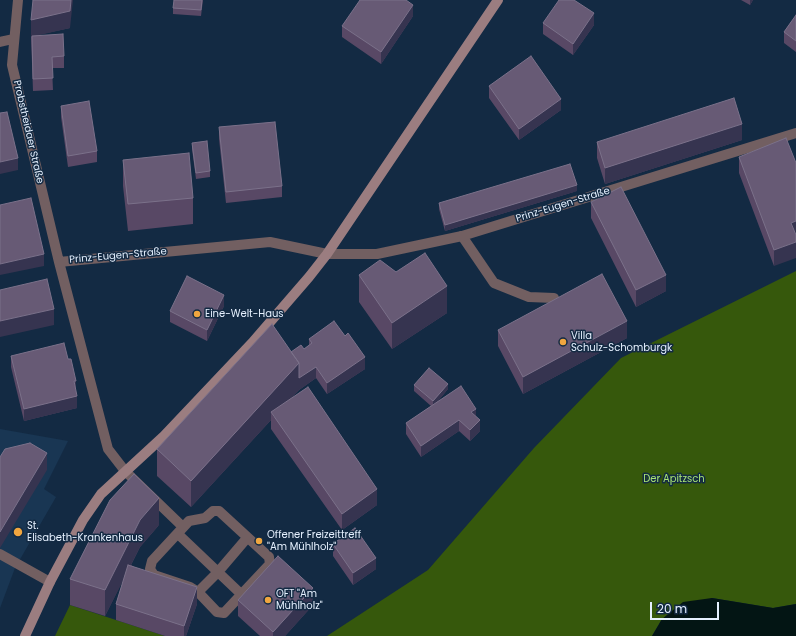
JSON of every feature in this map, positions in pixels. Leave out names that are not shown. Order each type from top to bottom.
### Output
[{"type":"street","name":"Probstheidaer Straße","points":[[18,0],[13,39],[12,64],[58,262]]},
{"type":"street","points":[[25,636],[50,582],[83,520],[101,494],[164,436],[241,355],[309,277],[327,254],[498,0]]},
{"type":"street","points":[[0,42],[13,39]]},
{"type":"street","name":"Prinz-Eugen-Straße","points":[[241,594],[218,572],[125,471],[108,449],[58,262],[270,242],[327,254],[377,254],[462,236],[796,133]]},
{"type":"street","points":[[462,236],[494,283],[529,297],[554,298]]},
{"type":"street","points":[[213,511],[219,511],[247,538],[269,557],[270,564],[224,613],[217,612],[198,592],[190,587],[154,575],[150,568],[152,561],[189,521],[205,518],[213,511]]},
{"type":"street","points":[[198,592],[218,572],[247,538]]},
{"type":"street","points":[[0,554],[50,582]]},
{"type":"shaded area","name":"St. Elisabeth-Krankenhaus","points":[[0,429],[68,441],[44,489],[56,497],[15,568],[0,608]]},
{"type":"shaded area","points":[[712,598],[773,608],[796,604],[796,636],[652,636],[662,619],[683,602]]},
{"type":"green space","name":"Der Apitzsch","points":[[796,271],[796,604],[773,608],[712,598],[662,619],[652,636],[327,636],[428,570],[534,448],[621,358]]},
{"type":"green space","points":[[70,605],[165,636],[55,636]]},
{"type":"building","points":[[33,0],[71,0],[70,11],[31,20]]},
{"type":"building","points":[[174,0],[202,0],[201,10],[173,8]]},
{"type":"building","points":[[360,0],[406,0],[413,5],[381,52],[342,26]]},
{"type":"building","points":[[559,0],[574,0],[594,13],[573,44],[543,23]]},
{"type":"building","points":[[796,15],[796,41],[784,32]]},
{"type":"building","points":[[63,34],[64,56],[52,57],[53,78],[33,79],[32,36]]},
{"type":"building","points":[[531,56],[561,99],[519,129],[489,86]]},
{"type":"building","points":[[734,98],[742,124],[605,168],[597,142]]},
{"type":"building","points":[[89,101],[97,151],[68,156],[61,106]]},
{"type":"building","points":[[7,112],[18,158],[0,162],[0,113]]},
{"type":"building","points":[[275,122],[282,186],[226,192],[219,127]]},
{"type":"building","points":[[786,138],[796,163],[796,221],[791,223],[796,235],[796,242],[774,250],[739,157]]},
{"type":"building","points":[[207,141],[210,171],[196,173],[192,143]]},
{"type":"building","points":[[189,153],[193,198],[128,204],[123,160]]},
{"type":"building","points":[[570,164],[577,185],[445,225],[439,203]]},
{"type":"building","points":[[621,187],[666,275],[636,290],[591,202]]},
{"type":"building","points":[[31,198],[44,254],[0,264],[0,205]]},
{"type":"building","points":[[425,253],[447,286],[392,323],[359,275],[380,260],[396,272]]},
{"type":"building","name":"Villa Schulz-Schomburgk","points":[[602,274],[627,321],[523,377],[498,330]]},
{"type":"building","name":"Eine-Welt-Haus","points":[[187,276],[224,295],[207,330],[170,311]]},
{"type":"building","points":[[47,279],[54,309],[0,321],[0,290]]},
{"type":"building","points":[[334,321],[345,336],[348,333],[365,357],[327,383],[316,367],[299,378],[299,363],[291,352],[301,345],[304,349],[312,343],[309,339]]},
{"type":"building","points":[[272,324],[299,363],[191,481],[157,449]]},
{"type":"building","points":[[64,343],[68,359],[71,359],[76,381],[74,381],[77,396],[24,409],[11,356]]},
{"type":"building","points":[[429,368],[448,384],[433,401],[414,385]]},
{"type":"building","points":[[461,386],[476,409],[471,412],[480,420],[470,430],[459,420],[421,446],[406,423]]},
{"type":"building","points":[[308,387],[377,489],[342,514],[271,412]]},
{"type":"building","points":[[30,443],[47,453],[0,532],[0,457],[5,449]]},
{"type":"building","points":[[134,474],[159,498],[140,520],[105,590],[70,579],[110,500]]},
{"type":"building","points":[[355,528],[376,558],[353,573],[333,544]]},
{"type":"building","points":[[278,556],[313,588],[273,632],[238,600]]},
{"type":"building","points":[[128,565],[197,587],[184,626],[116,604]]},
{"type":"place","name":"Eine-Welt-Haus","points":[[197,314]]},
{"type":"place","name":"Villa Schulz-Schomburgk","points":[[563,342]]},
{"type":"place","name":"St. Elisabeth-Krankenhaus","points":[[18,532]]},
{"type":"place","name":"Offener Freizeittreff \"Am Mühlholz\"","points":[[259,541]]},
{"type":"place","name":"OFT \"Am Mühlholz\"","points":[[268,600]]}]
